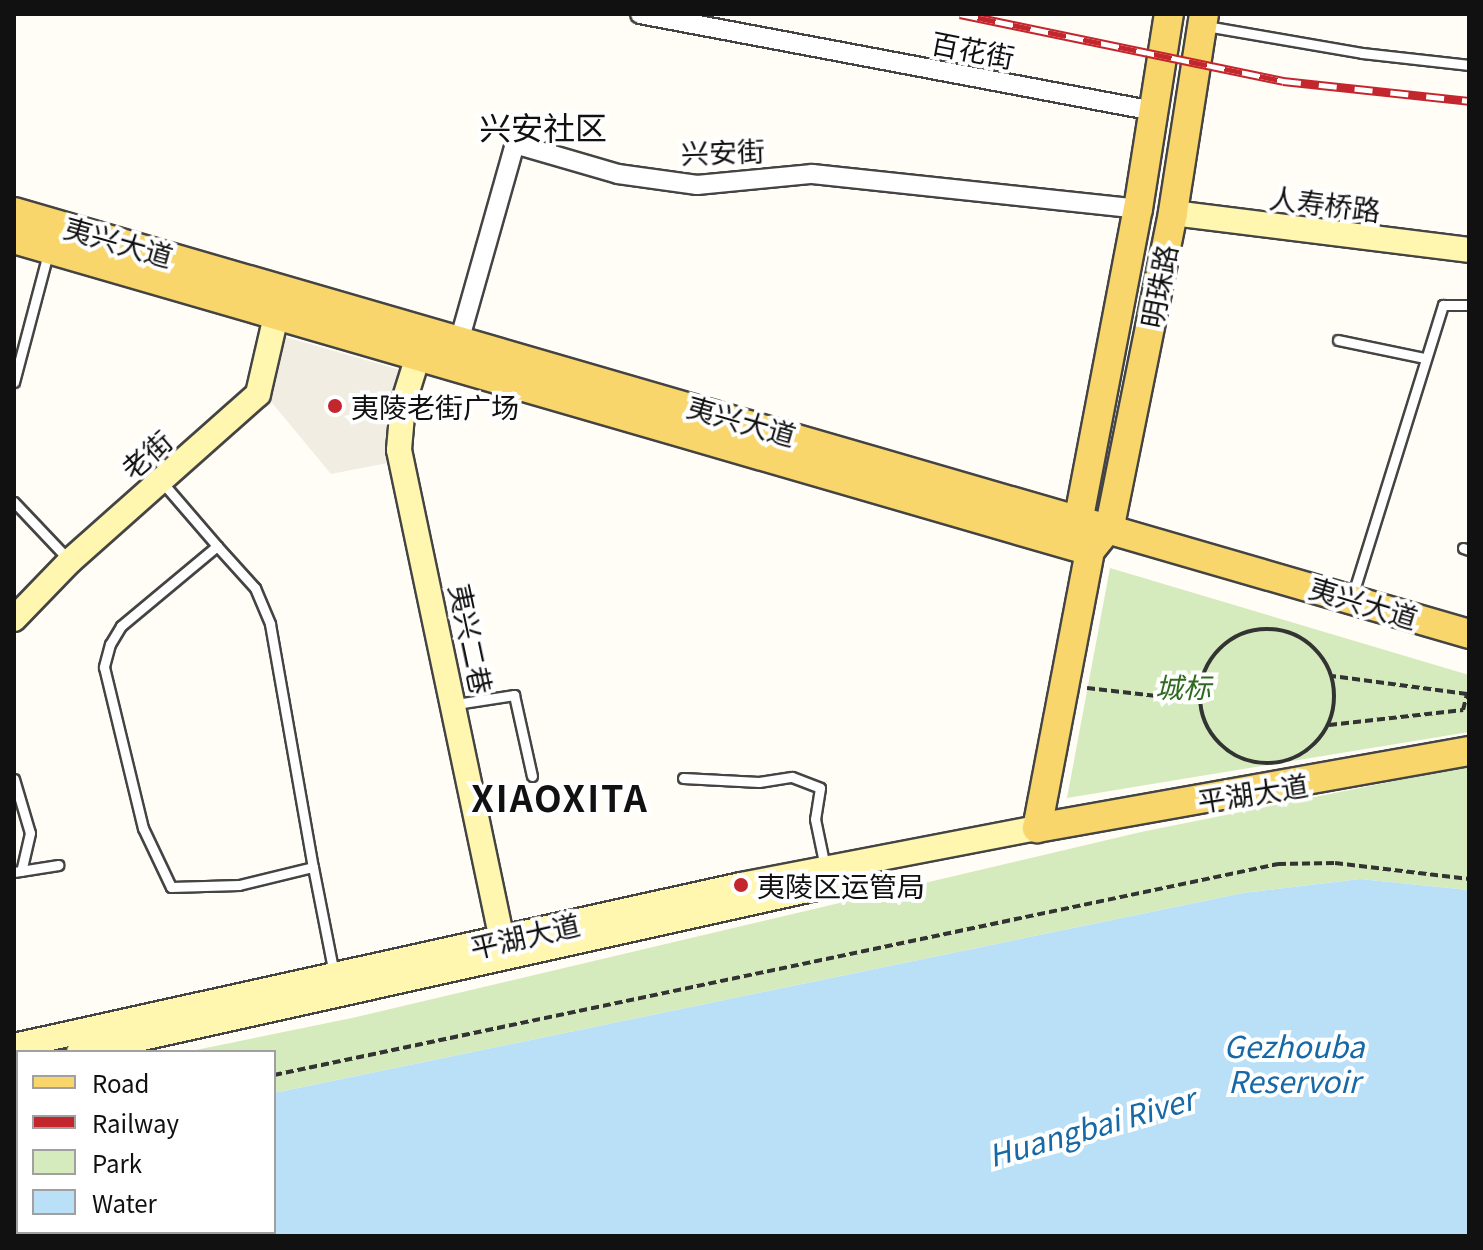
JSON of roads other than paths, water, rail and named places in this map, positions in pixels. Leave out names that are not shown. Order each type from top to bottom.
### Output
[{"type":"main road","name":"明珠路","points":[[1090,551],[1079,517],[1138,209],[1169,14]]},
{"type":"main road","name":"明珠路","points":[[1037,828],[1061,686],[1090,551],[1110,526],[1173,213],[1203,20]]},
{"type":"main road","name":"夷兴大道","points":[[14,212],[1079,517],[1469,634]]},
{"type":"main road","name":"人寿桥路","points":[[1173,213],[1469,250]]},
{"type":"main road","name":"夷兴大道","points":[[14,239],[419,353],[1090,551]]},
{"type":"main road","name":"老街","points":[[14,619],[70,561],[258,394],[277,312]]},
{"type":"main road","name":"夷兴二巷","points":[[419,353],[403,404],[399,450],[456,704],[502,940]]},
{"type":"main road","name":"平湖大道","points":[[14,1046],[826,870],[1037,828],[1469,751]]},
{"type":"main road","name":"平湖大道","points":[[88,1050],[989,849],[1037,828]]},
{"type":"street","name":"百花街","points":[[640,14],[1154,111]]},
{"type":"street","name":"兴安街","points":[[460,338],[515,144],[618,174],[697,185],[812,174],[1138,209]]},
{"type":"lane","points":[[1203,20],[1362,53],[1469,65]]},
{"type":"lane","points":[[14,382],[49,250]]},
{"type":"lane","points":[[1352,598],[1424,358],[1443,305],[1469,305]]},
{"type":"lane","points":[[1338,340],[1424,358]]},
{"type":"lane","points":[[161,481],[255,588],[270,624],[335,977]]},
{"type":"lane","points":[[14,502],[70,561]]},
{"type":"lane","points":[[217,546],[121,626],[110,644],[104,667],[143,828],[171,887],[239,885],[313,867]]},
{"type":"lane","points":[[456,704],[514,695],[532,776]]},
{"type":"lane","points":[[683,778],[759,782],[792,777],[820,788],[815,819],[826,870]]},
{"type":"lane","points":[[14,779],[30,833],[17,871],[58,865]]},
{"type":"water","name":"Gezhouba Reservoir","points":[[1360,879],[1469,890],[1469,1236],[14,1236],[14,1147],[16,1234],[276,1234],[276,1093],[1243,893]]},
{"type":"railway","points":[[960,14],[1283,81],[1469,101]]},
{"type":"place","name":"夷陵老街广场","points":[[335,406]]},
{"type":"place","name":"夷陵区运管局","points":[[741,885]]},
{"type":"district","name":"兴安社区","points":[[543,126]]},
{"type":"district","name":"XIAOXITA","points":[[560,797]]},
{"type":"park label","name":"城标","points":[[1183,686]]},
{"type":"water label","name":"Huangbai River","points":[[1091,1126]]}]
